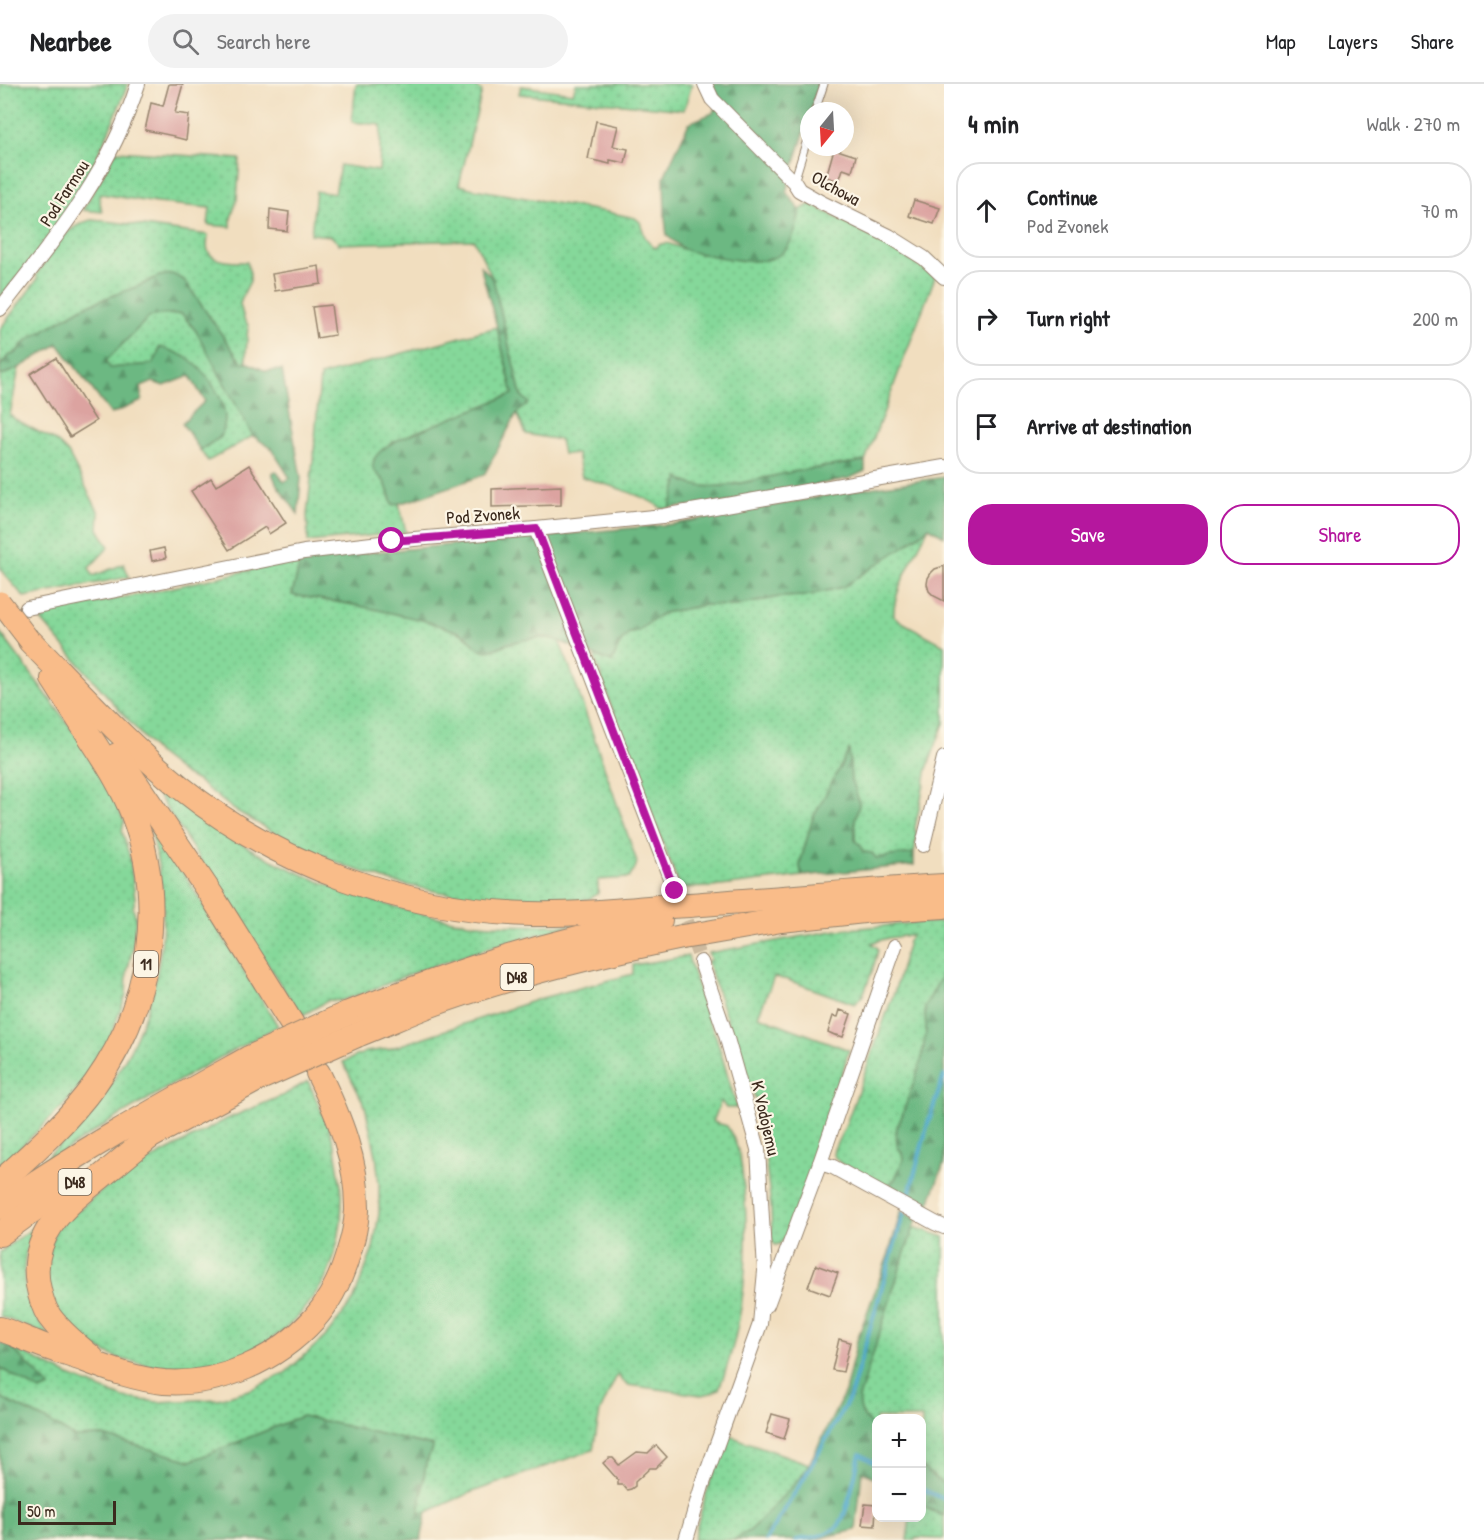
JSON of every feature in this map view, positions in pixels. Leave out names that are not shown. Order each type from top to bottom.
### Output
[{"type":"highway","points":[[30,641],[112,724],[181,787],[258,839],[300,860],[344,878],[388,892],[481,911],[528,914],[684,915]]},
{"type":"highway","name":"11","points":[[30,641],[127,768],[212,896],[292,1024]]},
{"type":"highway","name":"11","points":[[0,1182],[72,1112],[95,1084],[114,1055],[130,1023],[141,989],[148,954],[151,918],[149,882],[143,846],[132,810],[113,772],[30,641]]},
{"type":"highway","name":"D48","points":[[0,1234],[55,1195],[254,1068],[346,1014],[419,987],[562,942],[684,915],[778,899],[864,890],[944,886]]},
{"type":"highway","name":"D48","points":[[0,1207],[34,1183],[141,1117],[254,1068],[357,1035],[426,1007],[496,983],[567,963],[684,915],[793,919],[864,911],[944,906]]},
{"type":"highway","points":[[0,1329],[134,1377],[165,1382],[198,1380],[230,1374],[263,1360],[291,1341],[314,1319],[333,1292],[345,1266],[353,1240],[357,1212],[355,1184],[342,1127],[318,1073]]},
{"type":"highway","points":[[103,1367],[65,1335],[48,1314],[37,1278],[39,1251],[50,1227],[67,1205],[152,1135]]},
{"type":"main road","name":"11","points":[[0,602],[30,641]]},
{"type":"street","name":"Pod Farmou","points":[[0,309],[54,241],[90,188],[117,137],[138,84]]},
{"type":"street","name":"Olchowa","points":[[705,84],[712,99],[794,182],[799,190],[889,236],[924,258],[944,277]]},
{"type":"street","name":"Pod Zvonek","points":[[27,608],[304,552],[414,539],[663,516],[944,467]]},
{"type":"street","points":[[537,529],[684,915]]},
{"type":"street","points":[[922,845],[944,758]]},
{"type":"street","name":"K Vodojemu","points":[[686,1540],[702,1486],[820,1163],[895,946]]},
{"type":"street","name":"K Vodojemu","points":[[701,962],[726,1035],[758,1149],[765,1271],[760,1324]]},
{"type":"street","points":[[820,1163],[833,1167],[944,1227]]},
{"type":"lane","points":[[819,102],[824,84]]},
{"type":"lane","points":[[794,182],[802,156]]},
{"type":"green space","points":[[0,84],[128,84],[87,177],[63,218],[0,299]]},
{"type":"green space","points":[[356,84],[478,84],[477,88],[482,91],[459,185],[635,218],[640,222],[645,237],[654,248],[667,243],[689,251],[770,259],[788,245],[792,239],[800,210],[810,204],[905,256],[935,277],[865,461],[803,470],[730,485],[703,486],[679,478],[670,508],[662,509],[636,495],[582,477],[577,454],[563,454],[560,440],[526,434],[517,413],[528,403],[521,395],[493,279],[474,240],[339,244],[331,236],[311,234],[316,191],[335,194],[340,165],[379,171],[381,125],[352,122]]},
{"type":"green space","points":[[576,84],[692,84],[684,110],[519,94],[521,86],[573,93]]},
{"type":"green space","points":[[710,84],[819,84],[813,102],[800,102],[800,146],[786,192],[800,210],[796,227],[786,249],[767,260],[747,261],[689,251],[667,236],[664,177],[689,123],[713,113],[719,97]]},
{"type":"green space","points":[[116,151],[240,159],[237,200],[231,218],[231,227],[208,225],[210,208],[101,194],[99,197],[102,212],[83,210]]},
{"type":"green space","points":[[91,220],[208,235],[207,249],[215,258],[247,262],[250,281],[240,304],[248,325],[246,362],[243,363],[238,358],[184,280],[159,276],[83,307],[32,337],[0,366],[0,329],[37,280],[37,274],[59,241],[73,229]]},
{"type":"green space","points":[[480,265],[493,279],[521,395],[529,403],[517,413],[484,475],[393,505],[385,483],[373,468],[373,462],[381,451],[408,435],[513,394]]},
{"type":"green space","points":[[172,274],[184,280],[243,363],[246,362],[266,371],[282,370],[301,478],[298,514],[277,485],[272,473],[276,471],[284,482],[290,478],[271,448],[253,436],[196,331],[182,314],[149,317],[106,361],[110,368],[152,364],[160,347],[179,354],[195,364],[215,389],[222,403],[225,417],[221,437],[200,450],[182,423],[205,401],[190,376],[164,386],[153,382],[141,387],[142,401],[111,414],[58,344],[19,368],[0,376],[0,366],[8,356],[16,353],[32,337],[83,307],[159,276]]},
{"type":"green space","points":[[182,314],[196,331],[253,436],[208,461],[200,450],[221,437],[225,422],[219,396],[159,348],[152,364],[110,368],[106,361],[149,317]]},
{"type":"green space","points":[[497,327],[513,394],[398,440],[374,459],[376,471],[386,485],[392,505],[399,503],[406,532],[308,542],[307,515],[320,376]]},
{"type":"green space","points":[[19,368],[10,415],[56,441],[68,453],[99,513],[98,529],[109,547],[89,568],[93,576],[124,564],[129,577],[24,597],[0,569],[0,376]]},
{"type":"green space","points":[[865,461],[865,471],[850,478],[733,502],[670,508],[679,478],[689,484],[716,487],[797,471]]},
{"type":"green space","points":[[944,477],[944,536],[929,527],[843,587],[805,596],[779,597],[736,606],[705,605],[663,613],[637,632],[629,633],[620,643],[612,662],[551,638],[541,637],[509,643],[489,651],[482,650],[459,632],[422,620],[351,604],[292,595],[301,559],[674,524],[856,490]]},
{"type":"green space","points":[[929,527],[901,583],[894,606],[894,616],[944,645],[944,723],[927,769],[915,828],[917,836],[914,853],[876,858],[872,853],[863,852],[855,840],[855,819],[859,805],[851,781],[849,751],[813,818],[801,860],[802,876],[713,887],[680,888],[594,655],[612,662],[620,643],[629,633],[637,632],[663,613],[705,605],[736,606],[779,597],[805,596],[906,545]]},
{"type":"green space","points":[[301,559],[292,595],[374,609],[433,623],[462,634],[480,648],[488,650],[528,639],[547,638],[559,641],[637,862],[629,878],[598,880],[598,893],[589,899],[576,901],[476,897],[393,882],[346,866],[292,843],[233,809],[157,753],[35,613],[136,595]]},
{"type":"green space","points":[[0,632],[89,752],[107,785],[124,821],[122,831],[130,858],[135,899],[133,908],[136,918],[133,947],[127,972],[126,995],[109,1041],[94,1059],[85,1080],[63,1106],[0,1167]]},
{"type":"green space","points":[[849,750],[851,781],[859,805],[855,819],[855,840],[863,852],[872,853],[876,858],[914,853],[914,865],[802,876],[801,860],[813,818]]},
{"type":"green space","points":[[140,767],[222,832],[256,852],[322,883],[392,906],[463,922],[503,925],[574,925],[494,946],[412,973],[340,1001],[329,1000],[301,1016]]},
{"type":"green space","points":[[151,828],[186,877],[278,1026],[114,1119],[30,1173],[73,1131],[98,1102],[115,1077],[142,1023],[152,994],[162,935],[163,905]]},
{"type":"green space","points":[[944,922],[942,975],[925,1007],[926,1032],[921,1062],[896,1130],[897,1145],[903,1160],[895,1179],[885,1185],[840,1163],[833,1155],[895,990],[908,941],[912,935],[871,943],[878,950],[863,995],[855,1004],[774,977],[758,1016],[849,1050],[822,1140],[786,1237],[780,1244],[775,1245],[772,1241],[771,1207],[757,1102],[707,961],[711,960],[708,953],[838,930]]},
{"type":"green space","points":[[688,956],[708,1020],[716,1036],[737,1108],[726,1108],[721,1101],[713,1122],[727,1126],[734,1139],[740,1157],[746,1213],[743,1290],[734,1340],[719,1389],[701,1395],[628,1385],[621,1380],[618,1373],[600,1412],[593,1450],[472,1492],[419,1514],[426,1463],[433,1446],[302,1416],[191,1461],[103,1436],[74,1437],[46,1420],[0,1398],[0,1368],[40,1391],[50,1387],[11,1347],[67,1375],[124,1398],[158,1402],[218,1399],[252,1389],[285,1373],[326,1336],[353,1301],[373,1249],[379,1213],[376,1155],[365,1106],[343,1062],[366,1052],[389,1049],[542,998],[633,974],[633,965]]},
{"type":"green space","points":[[944,966],[944,1163],[926,1212],[890,1192],[891,1183],[903,1160],[897,1145],[896,1130],[921,1062],[926,1032],[925,1007],[942,975]]},
{"type":"green space","points":[[308,1081],[329,1128],[335,1148],[342,1194],[341,1221],[333,1260],[324,1282],[297,1318],[280,1333],[243,1355],[206,1367],[160,1368],[117,1358],[97,1348],[54,1309],[44,1276],[55,1229],[120,1176],[227,1119],[284,1095]]},
{"type":"green space","points":[[901,1211],[917,1219],[859,1398],[863,1416],[872,1426],[872,1477],[862,1471],[856,1530],[813,1540],[734,1540],[751,1530],[801,1477],[809,1464],[845,1392],[857,1340],[889,1253]]},
{"type":"green space","points":[[37,1225],[26,1252],[25,1283],[30,1306],[49,1336],[0,1316],[0,1252]]},
{"type":"green space","points":[[914,1227],[944,1237],[944,1485],[926,1470],[926,1414],[872,1414],[872,1426],[863,1416],[860,1408],[859,1398]]},
{"type":"green space","points":[[0,1343],[11,1347],[50,1387],[40,1391],[0,1368]]},
{"type":"green space","points":[[0,1398],[46,1420],[74,1437],[103,1436],[191,1461],[302,1416],[433,1446],[426,1463],[419,1513],[427,1512],[421,1540],[0,1540]]},
{"type":"green space","points":[[727,1435],[809,1464],[775,1506],[743,1536],[735,1540],[693,1540],[706,1494]]},
{"type":"green space","points":[[926,1470],[944,1485],[944,1516],[926,1508]]},
{"type":"green space","points":[[926,1508],[944,1516],[944,1539],[907,1540],[909,1522],[926,1522]]},
{"type":"building","points":[[169,84],[183,84],[175,113],[189,115],[186,140],[145,130],[151,103],[163,106]]},
{"type":"building","points":[[596,121],[618,126],[613,146],[628,149],[625,163],[610,160],[610,164],[588,159]]},
{"type":"building","points":[[832,156],[856,156],[852,172],[843,169],[839,181],[826,177]]},
{"type":"building","points":[[914,200],[940,208],[934,224],[909,216]]},
{"type":"building","points":[[270,209],[289,212],[287,231],[269,229]]},
{"type":"building","points":[[319,266],[321,284],[275,291],[272,274]]},
{"type":"building","points":[[331,305],[335,335],[317,338],[312,307]]},
{"type":"building","points":[[56,358],[96,421],[70,437],[30,374]]},
{"type":"building","points":[[249,465],[286,523],[269,534],[265,527],[229,550],[191,491],[211,478],[216,486]]},
{"type":"building","points":[[561,486],[561,505],[492,507],[492,489]]},
{"type":"building","points":[[164,548],[166,558],[152,561],[150,551]]},
{"type":"building","points":[[944,566],[944,601],[929,591],[927,584],[931,573]]},
{"type":"building","points":[[840,1010],[851,1014],[843,1037],[828,1032],[833,1016],[838,1017]]},
{"type":"building","points":[[816,1265],[838,1273],[830,1295],[808,1287]]},
{"type":"building","points":[[839,1339],[850,1342],[843,1372],[832,1370]]},
{"type":"building","points":[[772,1414],[790,1419],[784,1439],[766,1433]]},
{"type":"building","points":[[656,1445],[667,1457],[656,1468],[650,1468],[631,1489],[627,1490],[623,1485],[618,1485],[618,1480],[603,1463],[613,1458],[619,1465],[637,1452],[648,1453]]},
{"type":"building","points":[[865,1504],[872,1505],[872,1522],[875,1522],[875,1526],[862,1525]]},
{"type":"waterway","points":[[907,1202],[928,1123],[944,1076]]},
{"type":"waterway","points":[[766,1540],[850,1397],[904,1212]]},
{"type":"waterway","points":[[796,1540],[822,1535],[837,1527],[848,1504],[860,1454],[872,1462]]},
{"type":"waterway","points":[[926,1491],[944,1499]]},
{"type":"tunnel","points":[[679,901],[701,962]]},
{"type":"route","points":[[392,541],[537,529],[675,891]]}]
